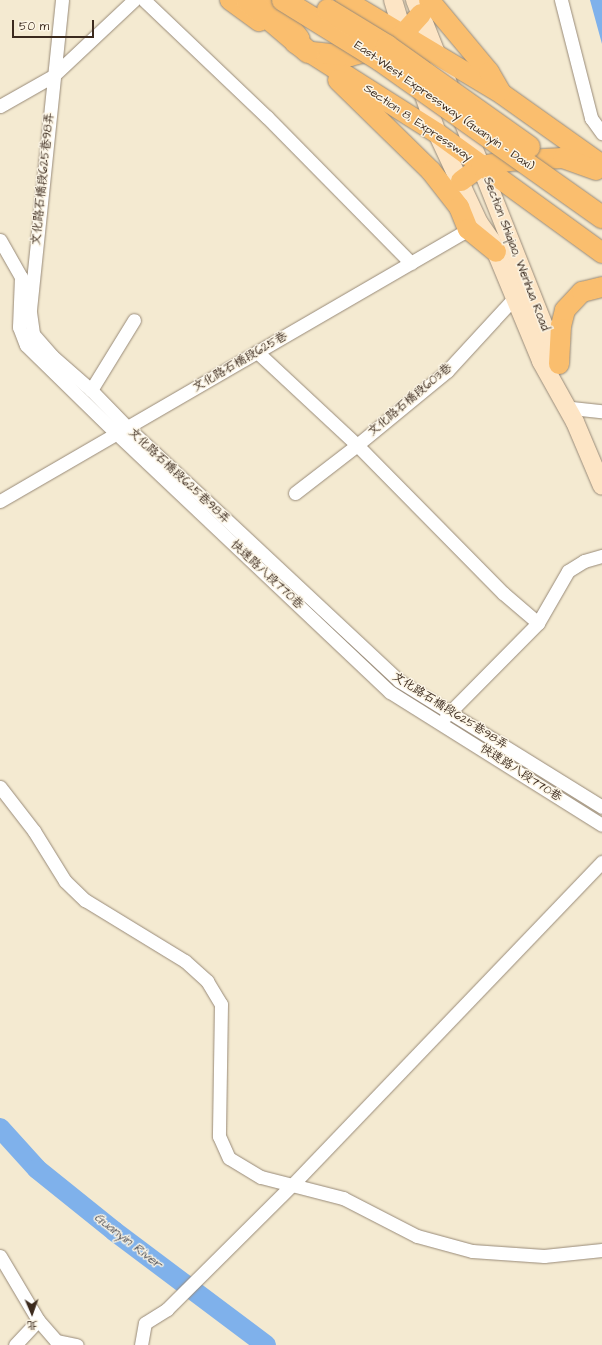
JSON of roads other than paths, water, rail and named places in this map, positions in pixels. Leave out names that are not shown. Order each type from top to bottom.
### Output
[{"type":"highway","points":[[247,0],[308,52]]},
{"type":"highway","name":"East-West Expressway (Guanyin - Daxi)","points":[[283,0],[380,60],[602,217]]},
{"type":"highway","name":"East-West Expressway (Guanyin - Daxi)","points":[[310,0],[387,46],[602,198]]},
{"type":"main road","name":"Section 8, Expressway","points":[[230,0],[308,52],[437,133],[602,253]]},
{"type":"main road","points":[[264,0],[278,10],[308,52],[402,140],[431,171],[458,207],[496,252]]},
{"type":"main road","points":[[345,0],[502,94],[602,165]]},
{"type":"main road","name":"Section Shiqiao, Wenhua Road","points":[[393,0],[437,133],[461,180],[474,226]]},
{"type":"main road","points":[[308,52],[350,56],[377,49],[403,34],[422,5],[489,72],[502,94]]},
{"type":"main road","name":"Section Shiqiao, Wenhua Road","points":[[422,5],[437,54],[559,364],[573,415],[602,486]]},
{"type":"main road","points":[[461,180],[481,166],[563,158],[602,172]]},
{"type":"main road","name":"Section Shiqiao, Wenhua Road","points":[[496,252],[541,361],[573,415]]},
{"type":"main road","points":[[559,364],[561,326],[565,310],[582,292],[602,287]]},
{"type":"street","name":"文化路石橋段625巷98弄","points":[[62,0],[30,312],[33,334],[52,356],[91,390],[122,430],[399,681],[451,711],[602,806]]},
{"type":"street","points":[[0,106],[53,76],[134,0]]},
{"type":"street","points":[[144,0],[267,117],[411,263]]},
{"type":"street","points":[[561,0],[591,118],[602,132]]},
{"type":"street","name":"文化路石橋段625巷","points":[[0,501],[474,226]]},
{"type":"street","name":"快速路八段770巷","points":[[0,240],[21,277],[19,327],[26,345],[122,430],[390,692],[602,825]]},
{"type":"street","name":"文化路石橋段603巷","points":[[295,493],[357,445],[447,371],[515,297]]},
{"type":"street","points":[[91,390],[134,320]]},
{"type":"street","points":[[257,352],[357,445],[503,593],[538,624]]},
{"type":"street","points":[[573,415],[602,411]]},
{"type":"street","points":[[440,722],[538,624],[568,571],[584,561],[602,556]]},
{"type":"street","points":[[0,787],[34,831],[70,886],[85,900],[185,961],[207,981],[221,1004],[219,1136],[229,1158],[240,1166],[261,1177],[343,1198],[417,1236],[472,1252],[544,1256],[602,1250]]},
{"type":"street","points":[[141,1345],[145,1323],[167,1310],[292,1185],[602,862]]},
{"type":"street","points":[[0,1256],[38,1320],[56,1341],[76,1345]]},
{"type":"street","points":[[15,1345],[38,1320]]},
{"type":"water","points":[[590,0],[602,0],[602,44]]},
{"type":"waterway","name":"Guanyin River","points":[[0,1128],[37,1169],[114,1231],[266,1345]]}]
